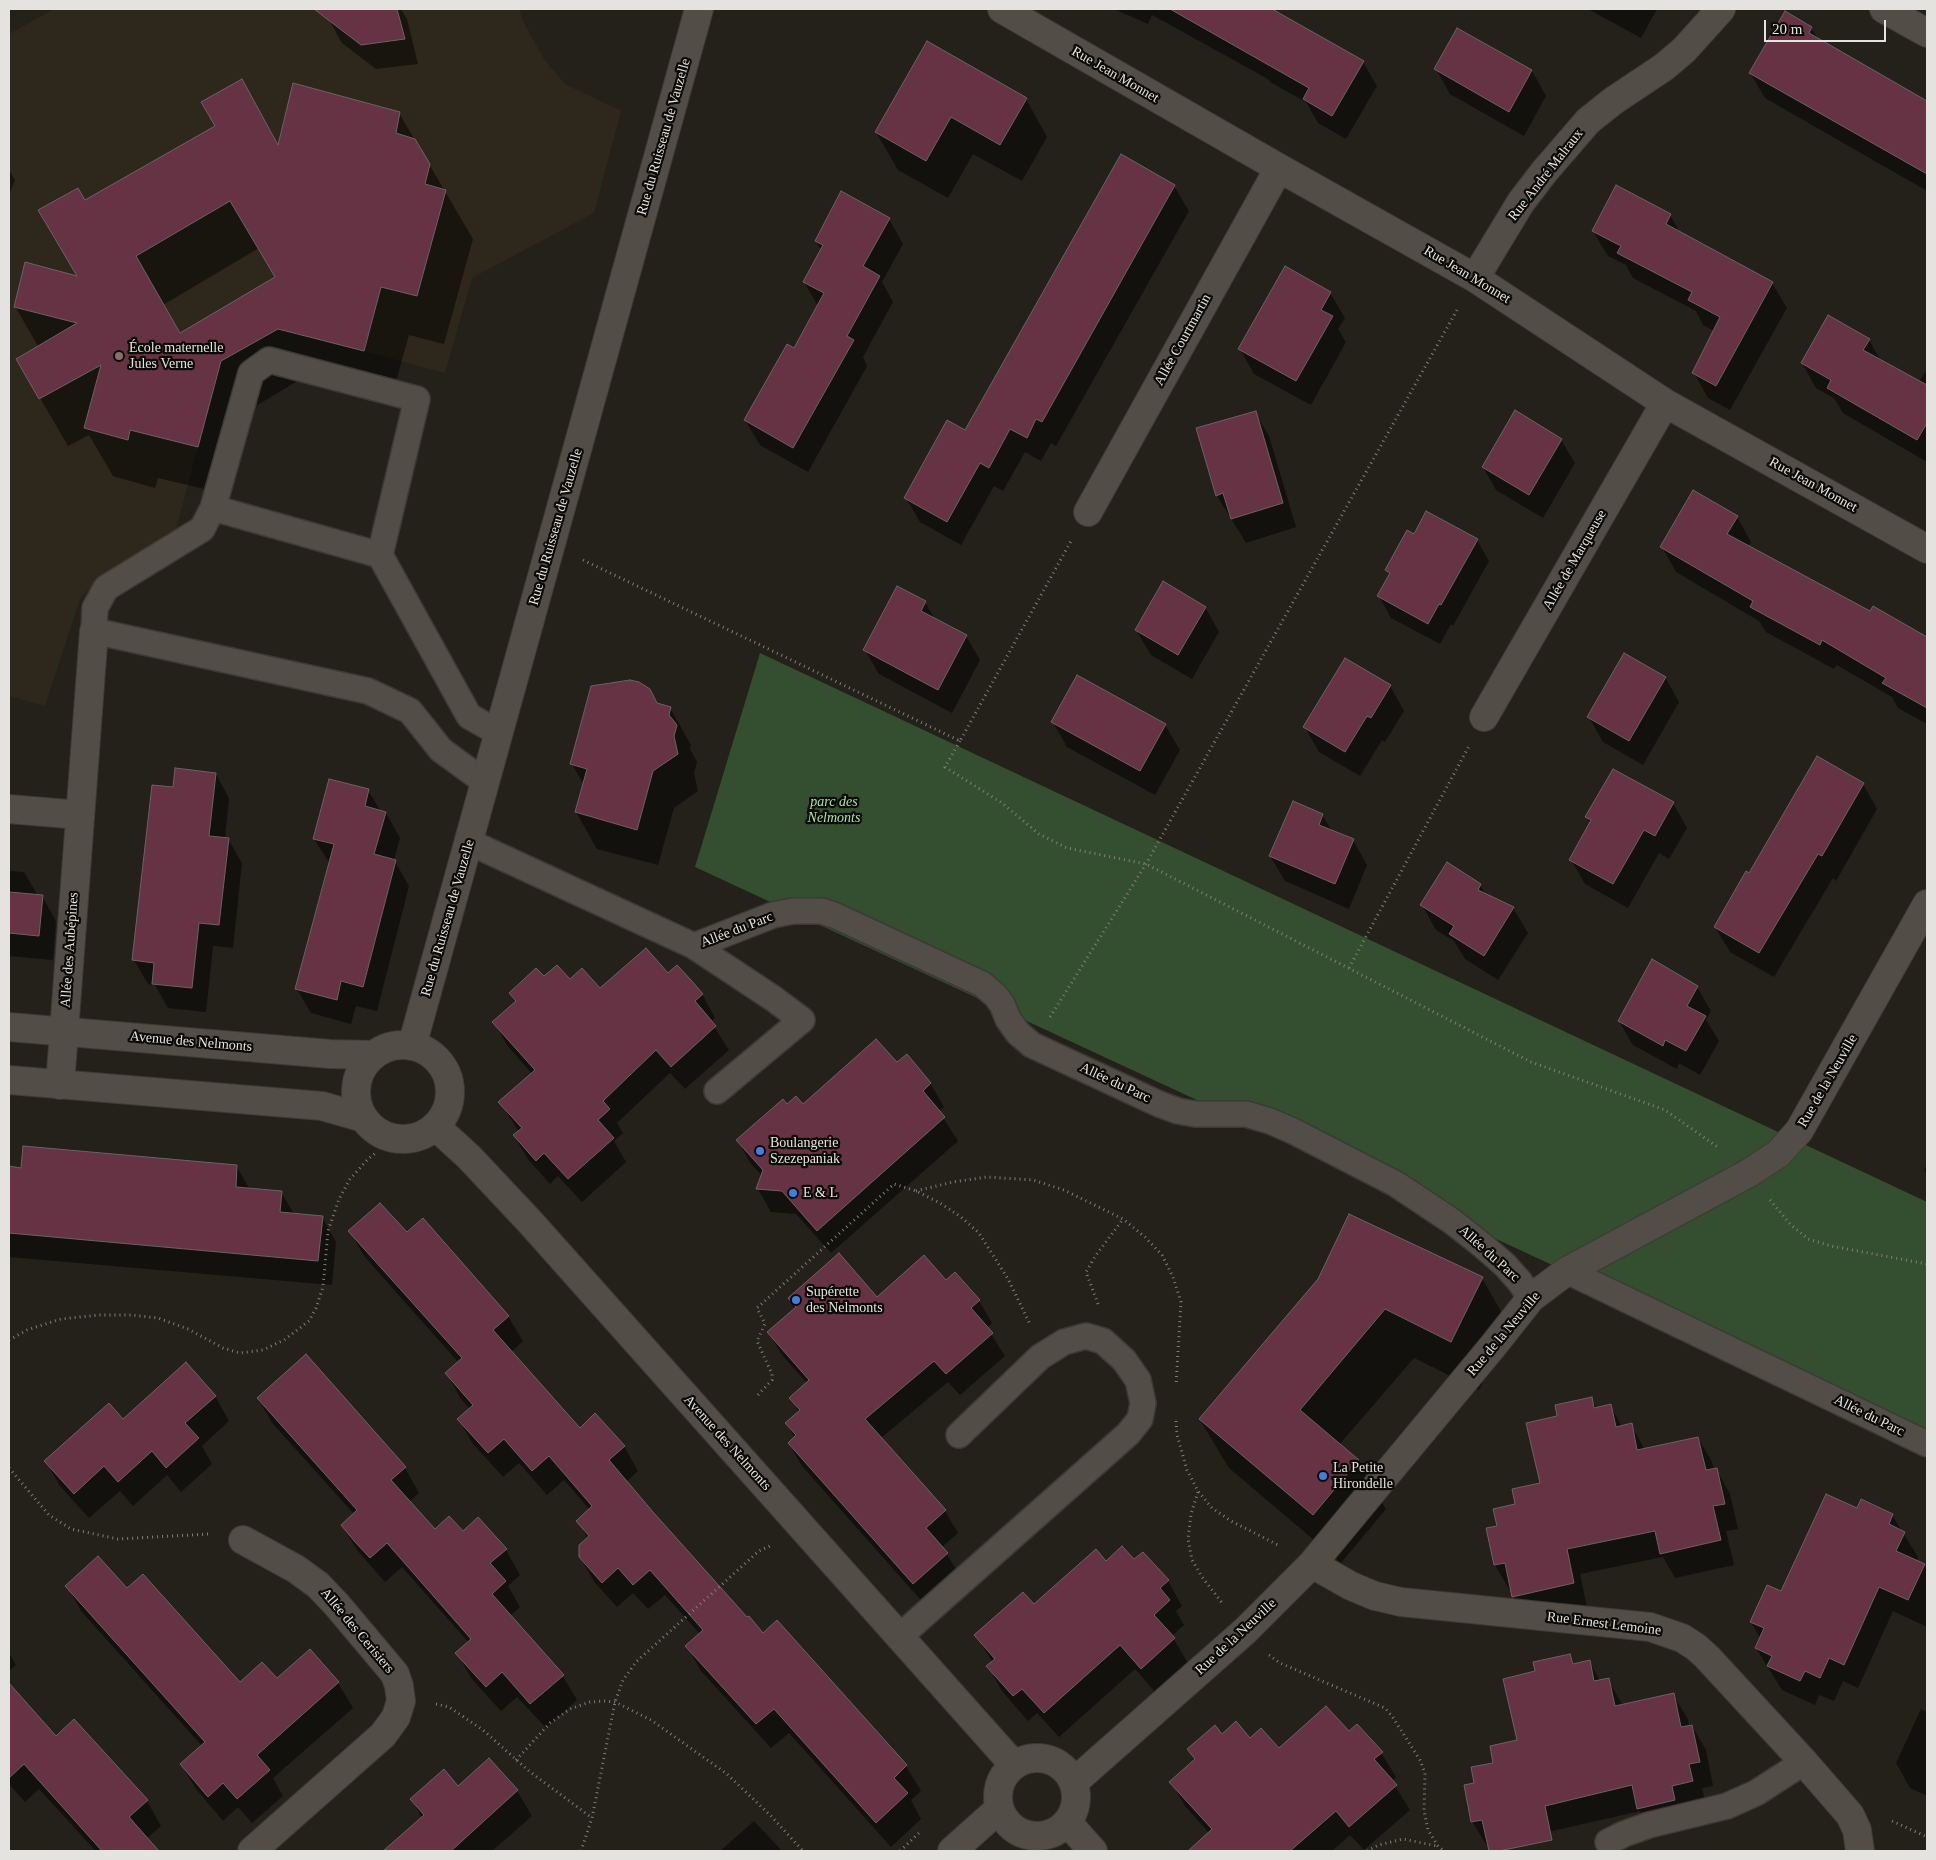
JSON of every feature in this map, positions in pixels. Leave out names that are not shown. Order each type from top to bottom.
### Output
[{"type":"street","name":"Rue du Ruisseau de Vauzelle","points":[[412,1046],[699,9]]},
{"type":"street","name":"Rue Jean Monnet","points":[[1002,9],[1475,278],[1665,403],[1927,549]]},
{"type":"street","name":"Rue André Malraux","points":[[1475,278],[1521,202],[1588,121],[1613,101],[1664,67],[1684,50],[1722,9]]},
{"type":"street","points":[[1884,9],[1927,34]]},
{"type":"street","name":"Allée Courtmartin","points":[[1088,512],[1279,168]]},
{"type":"street","name":"Allée de Marqueuse","points":[[1484,717],[1665,403]]},
{"type":"street","name":"Allée des Aubépines","points":[[60,1084],[94,631]]},
{"type":"street","points":[[9,809],[80,815]]},
{"type":"street","name":"Rue de la Neuville","points":[[1074,1782],[1245,1631],[1312,1564],[1487,1354],[1531,1298],[1567,1271],[1749,1174],[1778,1154],[1799,1131],[1927,904]]},
{"type":"street","name":"Avenue des Nelmonts","points":[[9,1027],[330,1054],[374,1055],[386,1048],[399,1045],[412,1046]]},
{"type":"street","points":[[374,1055],[361,1071],[356,1091],[358,1105],[364,1118],[377,1131],[394,1138],[409,1138],[423,1134],[435,1126],[444,1114],[449,1100],[449,1086],[445,1072],[437,1060],[426,1051],[412,1046]]},
{"type":"street","points":[[9,1080],[322,1106],[364,1118]]},
{"type":"street","name":"Avenue des Nelmonts","points":[[435,1126],[469,1157],[518,1208],[1014,1765]]},
{"type":"street","name":"Allée des Cerisiers","points":[[243,1540],[296,1569],[318,1585],[395,1674],[401,1701]]},
{"type":"street","name":"Rue Ernest Lemoine","points":[[1312,1564],[1351,1586],[1375,1596],[1400,1602],[1650,1627],[1666,1631],[1696,1647],[1707,1657],[1804,1762],[1850,1815],[1857,1830],[1860,1851]]},
{"type":"street","points":[[252,1851],[383,1735],[396,1717],[401,1701]]},
{"type":"street","points":[[1036,1757],[1048,1759],[1059,1764],[1068,1772],[1074,1782],[1076,1803],[1073,1813],[1058,1830],[1047,1835],[1023,1834],[1012,1828],[999,1809],[997,1796],[999,1784],[1005,1773],[1024,1759],[1036,1757]]},
{"type":"street","points":[[952,1851],[999,1809]]},
{"type":"street","points":[[1067,1822],[1093,1851]]},
{"type":"lane","points":[[485,782],[441,750],[410,711],[368,691],[94,631],[95,608],[106,588],[202,529],[213,508],[251,373],[269,360],[416,399],[380,555],[469,716],[499,733]]},
{"type":"lane","points":[[213,508],[380,555]]},
{"type":"lane","points":[[469,842],[694,946],[802,1020],[718,1092]]},
{"type":"lane","name":"Allée du Parc","points":[[694,946],[773,915],[793,911],[821,911],[834,915],[982,984],[1002,1004],[1018,1034],[1032,1044],[1171,1109],[1195,1114],[1246,1114],[1293,1130],[1396,1184],[1453,1222],[1505,1265],[1531,1298]]},
{"type":"lane","name":"Allée du Parc","points":[[1567,1271],[1927,1444]]},
{"type":"lane","points":[[899,1637],[1128,1434],[1140,1419],[1143,1403],[1138,1380],[1124,1360],[1103,1341],[1086,1336],[1064,1342],[1040,1358],[959,1434]]},
{"type":"lane","points":[[1608,1842],[1649,1825],[1727,1806],[1756,1794],[1804,1762]]},
{"type":"path","points":[[1032,1044],[1146,864],[1475,278]]},
{"type":"path","points":[[1088,512],[945,767],[1002,803],[1039,834],[1066,848],[1146,864],[1531,1062],[1665,1110],[1717,1147],[1749,1174],[1790,1224],[1808,1239],[1831,1246],[1927,1264]]},
{"type":"path","points":[[551,545],[960,741]]},
{"type":"path","points":[[1349,968],[1484,717]]},
{"type":"path","points":[[9,1340],[27,1330],[61,1319],[100,1315],[131,1315],[158,1318],[188,1329],[223,1348],[240,1353],[264,1350],[284,1340],[309,1321],[316,1308],[322,1288],[328,1231],[339,1199],[350,1179],[368,1159],[394,1138]]},
{"type":"path","points":[[758,1395],[772,1380],[772,1374],[757,1341],[765,1324],[757,1308],[894,1184],[916,1191],[940,1203],[961,1217],[979,1234],[1008,1279],[1028,1317],[1040,1358]]},
{"type":"path","points":[[1086,1336],[1098,1306],[1086,1272],[1096,1255],[1123,1219]]},
{"type":"path","points":[[9,1468],[49,1515],[71,1529],[118,1539],[208,1534],[229,1536],[243,1540]]},
{"type":"path","points":[[1198,1491],[1191,1514],[1188,1538],[1192,1560],[1202,1577],[1245,1631],[1263,1650],[1280,1663],[1385,1708],[1420,1760],[1425,1773],[1424,1812],[1428,1830],[1438,1846],[1444,1851]]},
{"type":"path","points":[[580,1851],[592,1818],[615,1702],[623,1680],[636,1662],[759,1550],[804,1531]]},
{"type":"path","points":[[401,1701],[424,1700],[449,1708],[483,1730],[516,1760],[592,1818]]},
{"type":"path","points":[[516,1760],[550,1723],[570,1709],[590,1702],[604,1700],[615,1702],[651,1720],[727,1774],[771,1816],[803,1851]]},
{"type":"path","points":[[1367,1851],[1379,1845],[1403,1839],[1438,1846]]},
{"type":"shaded area","name":"École maternelle Jules Verne","points":[[54,9],[519,9],[524,23],[544,59],[565,84],[621,111],[594,213],[472,278],[445,373],[278,328],[221,361],[174,537],[96,582],[80,599],[45,706],[9,696],[9,34]]},
{"type":"green space","name":"parc des Nelmonts","points":[[760,653],[1927,1202],[1927,1439],[695,867]]},
{"type":"building","points":[[314,9],[397,9],[405,39],[361,45]]},
{"type":"building","points":[[1170,9],[1272,9],[1364,61],[1332,116],[1303,99],[1309,88]]},
{"type":"building","points":[[1785,11],[1812,27],[1809,33],[1927,101],[1927,174],[1749,73]]},
{"type":"building","points":[[1457,28],[1532,70],[1509,112],[1434,69]]},
{"type":"building","points":[[927,41],[1027,98],[1000,145],[951,117],[926,161],[875,132]]},
{"type":"building","points":[[242,79],[278,145],[293,83],[400,112],[396,133],[415,139],[430,164],[425,184],[446,190],[417,296],[381,287],[364,351],[278,329],[221,361],[198,447],[130,430],[128,440],[84,428],[101,365],[39,399],[16,359],[77,323],[14,307],[25,262],[77,276],[38,210],[78,188],[85,200],[215,126],[201,102]],"holes":[[[230,201],[275,277],[180,333],[136,256]]]},
{"type":"building","points":[[1121,154],[1175,185],[1042,422],[1036,419],[1027,438],[1010,429],[989,468],[980,463],[947,522],[904,498],[947,420],[965,430]]},
{"type":"building","points":[[1616,185],[1671,214],[1666,224],[1773,282],[1716,386],[1692,373],[1720,317],[1688,300],[1692,292],[1617,253],[1621,246],[1592,231]]},
{"type":"building","points":[[841,191],[890,218],[863,266],[880,276],[847,336],[854,340],[793,448],[744,420],[787,344],[794,348],[824,293],[803,282],[823,245],[815,241]]},
{"type":"building","points":[[1285,266],[1331,292],[1321,310],[1333,316],[1296,381],[1238,349]]},
{"type":"building","points":[[1828,315],[1870,339],[1863,350],[1927,385],[1927,423],[1917,440],[1827,388],[1831,380],[1801,363]]},
{"type":"building","points":[[1515,410],[1562,439],[1529,495],[1482,467]]},
{"type":"building","points":[[1256,411],[1283,503],[1231,519],[1223,493],[1216,496],[1196,428]]},
{"type":"building","points":[[1693,490],[1738,516],[1727,534],[1870,611],[1873,606],[1927,637],[1927,708],[1882,683],[1886,678],[1822,640],[1820,645],[1750,607],[1753,601],[1660,547]]},
{"type":"building","points":[[1426,511],[1478,539],[1441,605],[1439,604],[1428,624],[1377,596],[1390,573],[1385,570],[1407,530],[1414,534]]},
{"type":"building","points":[[1163,581],[1206,607],[1178,655],[1135,630]]},
{"type":"building","points":[[897,586],[926,601],[921,611],[967,635],[938,690],[863,650]]},
{"type":"building","points":[[1624,653],[1666,677],[1629,741],[1587,717]]},
{"type":"building","points":[[1345,658],[1391,685],[1371,718],[1367,716],[1345,752],[1303,727]]},
{"type":"building","points":[[1077,675],[1166,724],[1140,771],[1051,722]]},
{"type":"building","points":[[630,680],[639,682],[650,689],[657,703],[671,707],[669,715],[677,725],[674,736],[678,754],[653,771],[637,830],[575,812],[587,769],[570,764],[591,686]]},
{"type":"building","points":[[1817,756],[1864,783],[1822,856],[1818,854],[1759,953],[1714,927],[1746,871],[1749,873]]},
{"type":"building","points":[[175,768],[216,773],[209,836],[229,838],[219,925],[199,923],[192,988],[152,984],[154,963],[132,960],[152,785],[173,787]]},
{"type":"building","points":[[1613,769],[1674,802],[1655,836],[1644,830],[1613,884],[1569,860],[1591,820],[1585,817]]},
{"type":"building","points":[[329,779],[369,789],[365,806],[386,812],[374,854],[396,860],[363,987],[341,981],[337,1000],[295,989],[334,844],[313,839]]},
{"type":"building","points":[[1293,801],[1323,814],[1319,825],[1354,839],[1335,884],[1269,856]]},
{"type":"building","points":[[1447,862],[1481,884],[1478,890],[1514,907],[1484,956],[1449,934],[1454,926],[1420,905]]},
{"type":"building","points":[[9,892],[43,895],[39,936],[9,933]]},
{"type":"building","points":[[646,948],[668,973],[677,965],[691,980],[703,994],[695,1001],[716,1026],[671,1067],[656,1050],[603,1101],[610,1109],[598,1120],[614,1138],[568,1179],[544,1153],[536,1161],[513,1135],[522,1128],[498,1102],[535,1070],[492,1022],[516,1001],[509,993],[536,968],[544,976],[557,965],[570,979],[582,968],[600,988]]},
{"type":"building","points":[[1652,959],[1698,986],[1687,1006],[1706,1016],[1686,1051],[1665,1040],[1663,1046],[1618,1021]]},
{"type":"building","points":[[876,1039],[897,1062],[907,1054],[931,1083],[923,1091],[945,1117],[817,1231],[782,1191],[756,1189],[763,1170],[736,1140],[783,1099],[787,1104],[796,1096],[803,1104]]},
{"type":"building","points":[[23,1146],[237,1165],[236,1187],[282,1191],[280,1212],[323,1216],[318,1261],[9,1233],[9,1166],[21,1168]]},
{"type":"building","points":[[380,1203],[407,1232],[423,1218],[509,1316],[493,1330],[580,1428],[595,1413],[625,1446],[609,1460],[653,1512],[763,1633],[777,1620],[907,1765],[894,1778],[908,1793],[876,1823],[774,1709],[756,1724],[685,1646],[703,1630],[650,1570],[633,1585],[618,1568],[602,1583],[579,1557],[579,1545],[589,1536],[576,1521],[592,1506],[549,1456],[532,1471],[504,1439],[488,1453],[457,1419],[473,1405],[445,1373],[462,1358],[348,1231]]},
{"type":"building","points":[[1349,1214],[1483,1277],[1451,1342],[1385,1309],[1300,1410],[1359,1460],[1313,1515],[1199,1419],[1318,1279]]},
{"type":"building","points":[[839,1253],[877,1297],[924,1255],[946,1280],[955,1272],[980,1300],[971,1308],[993,1333],[946,1374],[934,1361],[865,1419],[946,1510],[926,1528],[948,1553],[913,1584],[788,1443],[796,1435],[785,1423],[800,1410],[789,1398],[809,1380],[767,1332],[796,1307],[788,1298]]},
{"type":"building","points":[[306,1354],[406,1467],[391,1480],[435,1529],[449,1516],[463,1531],[478,1517],[507,1549],[490,1563],[506,1581],[492,1594],[564,1675],[530,1704],[502,1672],[486,1687],[455,1653],[471,1639],[387,1543],[370,1558],[355,1542],[341,1525],[357,1510],[257,1398]]},
{"type":"building","points":[[186,1362],[216,1396],[185,1423],[199,1438],[166,1468],[152,1451],[118,1482],[104,1466],[74,1494],[44,1461],[109,1403],[123,1419]]},
{"type":"building","points":[[1592,1397],[1594,1408],[1611,1404],[1616,1427],[1632,1423],[1637,1450],[1698,1437],[1706,1470],[1717,1468],[1725,1504],[1713,1506],[1721,1540],[1660,1554],[1655,1531],[1567,1549],[1574,1583],[1512,1597],[1505,1563],[1494,1565],[1486,1528],[1497,1526],[1493,1509],[1515,1504],[1512,1489],[1540,1483],[1526,1423],[1557,1416],[1555,1405]]},
{"type":"building","points":[[1826,1494],[1857,1508],[1861,1499],[1893,1514],[1889,1524],[1905,1532],[1896,1551],[1925,1564],[1908,1600],[1879,1587],[1844,1665],[1829,1658],[1820,1678],[1805,1671],[1800,1681],[1767,1666],[1772,1656],[1755,1648],[1764,1628],[1750,1622],[1767,1585],[1781,1591]]},
{"type":"building","points":[[1122,1546],[1134,1559],[1143,1552],[1169,1580],[1160,1588],[1170,1600],[1154,1615],[1175,1638],[1141,1669],[1120,1645],[1044,1713],[1022,1689],[1013,1696],[986,1666],[995,1659],[974,1635],[1023,1592],[1034,1604],[1096,1549],[1106,1561]]},
{"type":"building","points":[[98,1556],[127,1588],[143,1574],[240,1682],[262,1662],[277,1678],[310,1649],[339,1682],[257,1755],[270,1770],[237,1799],[223,1783],[208,1797],[180,1764],[205,1742],[65,1586]]},
{"type":"building","points":[[1570,1654],[1573,1664],[1590,1660],[1594,1681],[1609,1678],[1615,1706],[1674,1693],[1681,1727],[1692,1725],[1700,1762],[1689,1764],[1693,1781],[1672,1786],[1675,1800],[1637,1809],[1632,1785],[1545,1806],[1552,1840],[1499,1851],[1489,1851],[1482,1820],[1471,1822],[1464,1785],[1474,1783],[1471,1767],[1493,1763],[1490,1746],[1517,1740],[1503,1679],[1535,1671],[1533,1662]]},
{"type":"building","points":[[9,1683],[56,1736],[74,1719],[148,1800],[129,1817],[159,1851],[102,1851],[24,1764],[9,1778]]},
{"type":"building","points":[[1326,1706],[1349,1731],[1357,1724],[1383,1752],[1374,1759],[1397,1785],[1349,1827],[1336,1811],[1290,1851],[1188,1851],[1212,1829],[1169,1782],[1195,1759],[1187,1749],[1215,1725],[1222,1734],[1236,1721],[1250,1738],[1261,1728],[1279,1748]]},
{"type":"building","points":[[489,1758],[518,1790],[451,1851],[383,1851],[424,1815],[410,1799],[444,1769],[458,1786]]},
{"type":"place","name":"École maternelle Jules Verne","points":[[119,356]]},
{"type":"place","name":"Boulangerie Szezepaniak","points":[[760,1151]]},
{"type":"place","name":"E & L","points":[[793,1193]]},
{"type":"place","name":"Supérette des Nelmonts","points":[[796,1300]]},
{"type":"place","name":"La Petite Hirondelle","points":[[1323,1476]]}]
